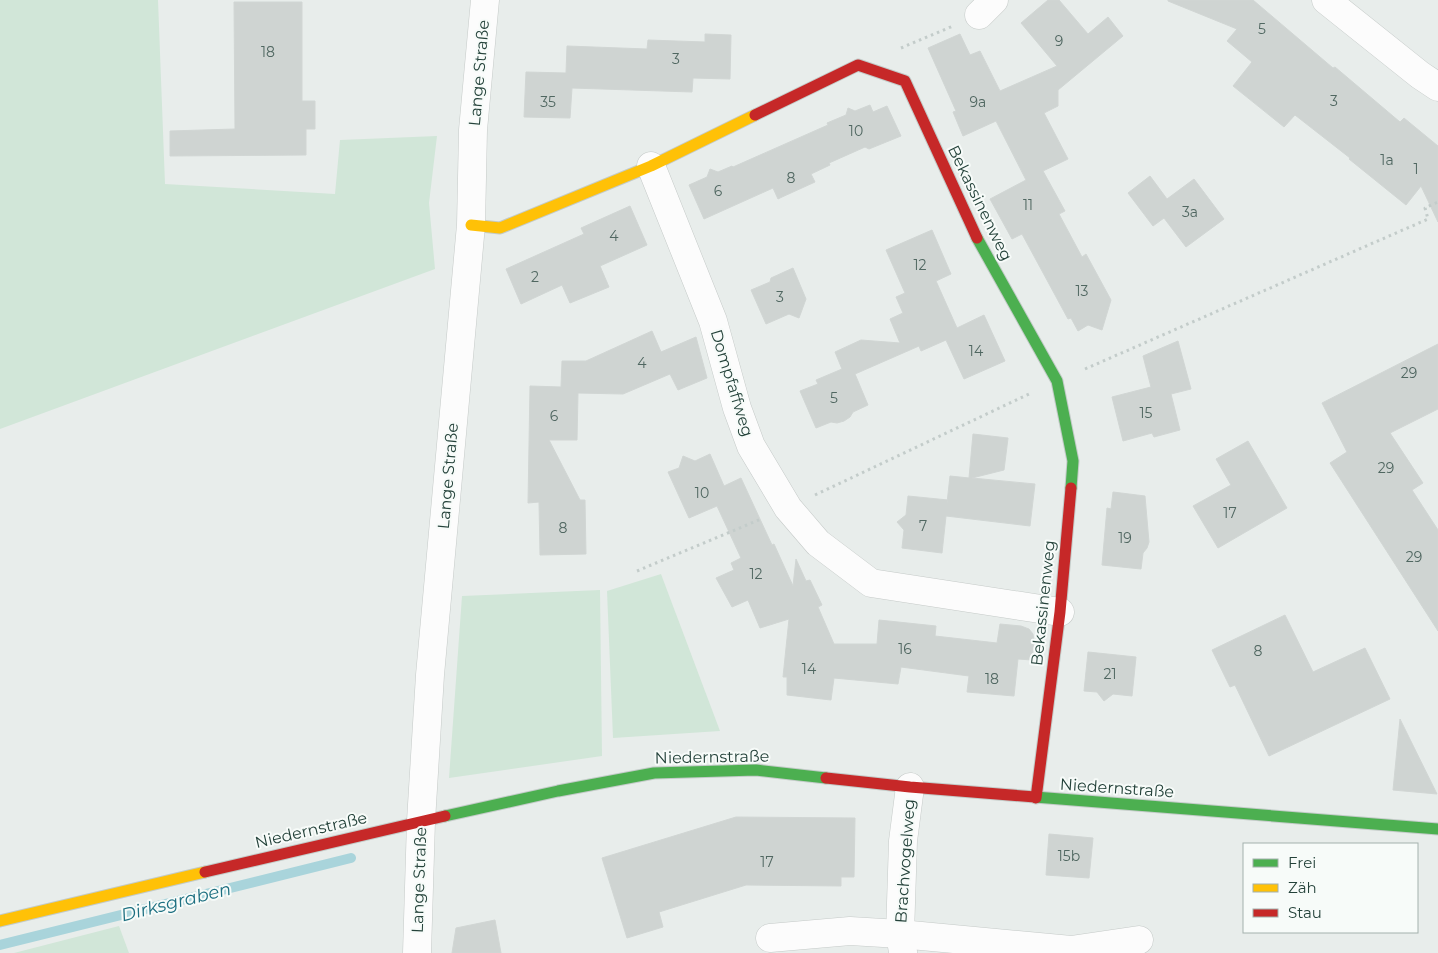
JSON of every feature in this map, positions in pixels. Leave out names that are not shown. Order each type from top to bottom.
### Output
[{"type":"street","name":"Lange Straße","points":[[417,953],[421,821],[430,675],[471,224],[473,130],[485,0]]},
{"type":"street","points":[[1326,0],[1420,76],[1438,87]]},
{"type":"street","points":[[471,224],[500,228],[651,166],[858,66]]},
{"type":"street","name":"Bekassinenweg","points":[[858,66],[905,81],[974,233],[1057,381],[1073,461],[1060,612],[1036,798]]},
{"type":"street","name":"Dompfaffweg","points":[[651,166],[713,321],[737,408],[752,446],[788,508],[818,543],[871,583],[1060,612]]},
{"type":"street","name":"Niedernstraße","points":[[0,921],[421,821],[558,791],[654,773],[756,770],[910,787],[1036,798],[1438,829]]},
{"type":"street","name":"Brachvogelweg","points":[[902,943],[903,841],[910,787]]},
{"type":"street","name":"Brachvogelweg","points":[[770,938],[850,931],[902,943],[1071,950],[1139,940]]},
{"type":"path","points":[[858,66],[986,8]]},
{"type":"path","points":[[637,571],[788,508],[1057,381],[1428,219],[1425,208],[1438,202]]},
{"type":"green space","points":[[0,0],[158,0],[165,184],[335,194],[340,140],[437,136],[429,203],[435,269],[0,429]]},
{"type":"green space","points":[[661,574],[720,731],[613,738],[607,591]]},
{"type":"green space","points":[[600,590],[602,756],[449,778],[462,596]]},
{"type":"green space","points":[[119,926],[129,953],[14,953]]},
{"type":"building","points":[[1048,0],[1059,0],[1088,34],[1108,17],[1123,36],[1058,90],[1058,106],[1044,113],[1068,159],[1043,171],[1065,211],[1059,214],[1082,257],[1086,254],[1111,300],[1102,330],[1088,325],[1078,331],[1071,318],[1068,319],[1022,234],[1012,239],[990,199],[1026,180],[996,121],[963,136],[953,112],[956,111],[928,48],[960,34],[970,55],[980,51],[1000,91],[1057,66],[1021,23]]},
{"type":"building","points":[[1168,0],[1253,0],[1400,122],[1404,118],[1438,146],[1438,222],[1421,186],[1406,205],[1295,115],[1284,127],[1233,86],[1252,62],[1227,41],[1237,29]]},
{"type":"building","points":[[234,2],[302,2],[302,101],[315,101],[315,129],[306,129],[306,155],[170,156],[170,131],[235,129]]},
{"type":"building","points":[[705,34],[731,35],[730,79],[693,78],[692,92],[572,88],[570,118],[524,117],[526,72],[566,73],[567,46],[647,49],[648,40],[705,42]]},
{"type":"building","points":[[870,105],[873,112],[887,106],[901,136],[869,149],[865,147],[829,163],[830,165],[811,174],[815,182],[778,199],[773,188],[704,219],[689,185],[707,177],[710,169],[718,172],[733,167],[828,125],[827,123],[846,115],[848,108],[855,111]]},
{"type":"building","points":[[1150,176],[1167,199],[1194,179],[1224,219],[1186,247],[1164,218],[1153,226],[1128,193]]},
{"type":"building","points":[[630,206],[647,245],[600,266],[609,287],[570,303],[562,285],[521,304],[506,269],[584,234],[581,228]]},
{"type":"building","points":[[932,230],[951,274],[936,281],[957,328],[984,315],[1005,361],[964,379],[946,340],[921,351],[919,346],[855,374],[868,405],[853,412],[844,421],[831,422],[816,428],[800,391],[818,384],[816,380],[842,369],[835,352],[861,340],[900,343],[890,319],[903,313],[896,297],[905,293],[886,250]]},
{"type":"building","points":[[793,268],[806,299],[799,318],[789,314],[766,324],[751,290],[770,282],[771,278]]},
{"type":"building","points":[[652,331],[661,352],[696,337],[707,378],[678,390],[670,374],[623,394],[578,393],[577,440],[549,440],[580,500],[585,500],[586,554],[540,555],[539,502],[528,503],[530,386],[561,387],[562,361],[586,361]]},
{"type":"building","points":[[1178,341],[1191,389],[1171,394],[1180,430],[1154,437],[1152,433],[1123,441],[1112,397],[1151,387],[1143,356]]},
{"type":"building","points":[[1438,344],[1438,409],[1390,433],[1423,483],[1412,490],[1438,530],[1438,631],[1330,463],[1347,452],[1322,403]]},
{"type":"building","points":[[973,434],[1008,438],[1004,470],[972,478],[1035,484],[1030,526],[946,516],[942,553],[902,548],[904,530],[897,522],[906,515],[908,496],[947,500],[950,476],[969,478]]},
{"type":"building","points":[[1248,441],[1287,508],[1218,548],[1193,506],[1231,485],[1216,459]]},
{"type":"building","points":[[710,454],[724,486],[741,478],[793,586],[796,559],[806,581],[810,580],[822,605],[818,607],[834,644],[877,644],[879,620],[936,626],[935,636],[997,643],[1000,624],[1021,626],[1029,629],[1033,634],[1034,642],[1032,660],[1018,659],[1014,696],[967,692],[969,676],[901,667],[898,684],[834,678],[831,700],[787,695],[787,677],[783,677],[789,619],[760,628],[748,600],[732,607],[716,578],[734,570],[731,563],[741,558],[717,506],[689,518],[668,472],[679,468],[683,456],[695,461]]},
{"type":"building","points":[[1113,492],[1145,496],[1149,542],[1143,553],[1141,569],[1102,565],[1107,508],[1111,509]]},
{"type":"building","points":[[1285,615],[1313,672],[1365,648],[1390,699],[1269,756],[1235,685],[1230,687],[1212,650]]},
{"type":"building","points":[[1088,652],[1136,657],[1132,696],[1113,694],[1104,701],[1097,692],[1084,691]]},
{"type":"building","points":[[1400,719],[1437,794],[1393,790]]},
{"type":"building","points":[[736,817],[855,818],[854,877],[841,877],[841,886],[746,885],[659,912],[663,927],[627,938],[602,858]]},
{"type":"building","points":[[1049,834],[1093,838],[1089,878],[1046,875]]},
{"type":"building","points":[[495,920],[501,953],[452,953],[456,928]]},
{"type":"waterway","name":"Dirksgraben","points":[[0,945],[351,858]]},
{"type":"traffic: fast","points":[[977,238],[1057,381],[1073,461],[1071,488]]},
{"type":"traffic: fast","points":[[445,816],[558,791],[654,773],[756,770],[826,778]]},
{"type":"traffic: fast","points":[[1035,797],[1438,829]]},
{"type":"traffic: slow","points":[[471,225],[500,228],[651,166],[755,115]]},
{"type":"traffic: slow","points":[[0,921],[205,872]]},
{"type":"traffic: jam","points":[[755,115],[858,65],[905,81],[977,238]]},
{"type":"traffic: jam","points":[[1036,798],[1060,612],[1071,488]]},
{"type":"traffic: jam","points":[[826,778],[1035,797]]},
{"type":"traffic: jam","points":[[205,872],[445,816]]}]
